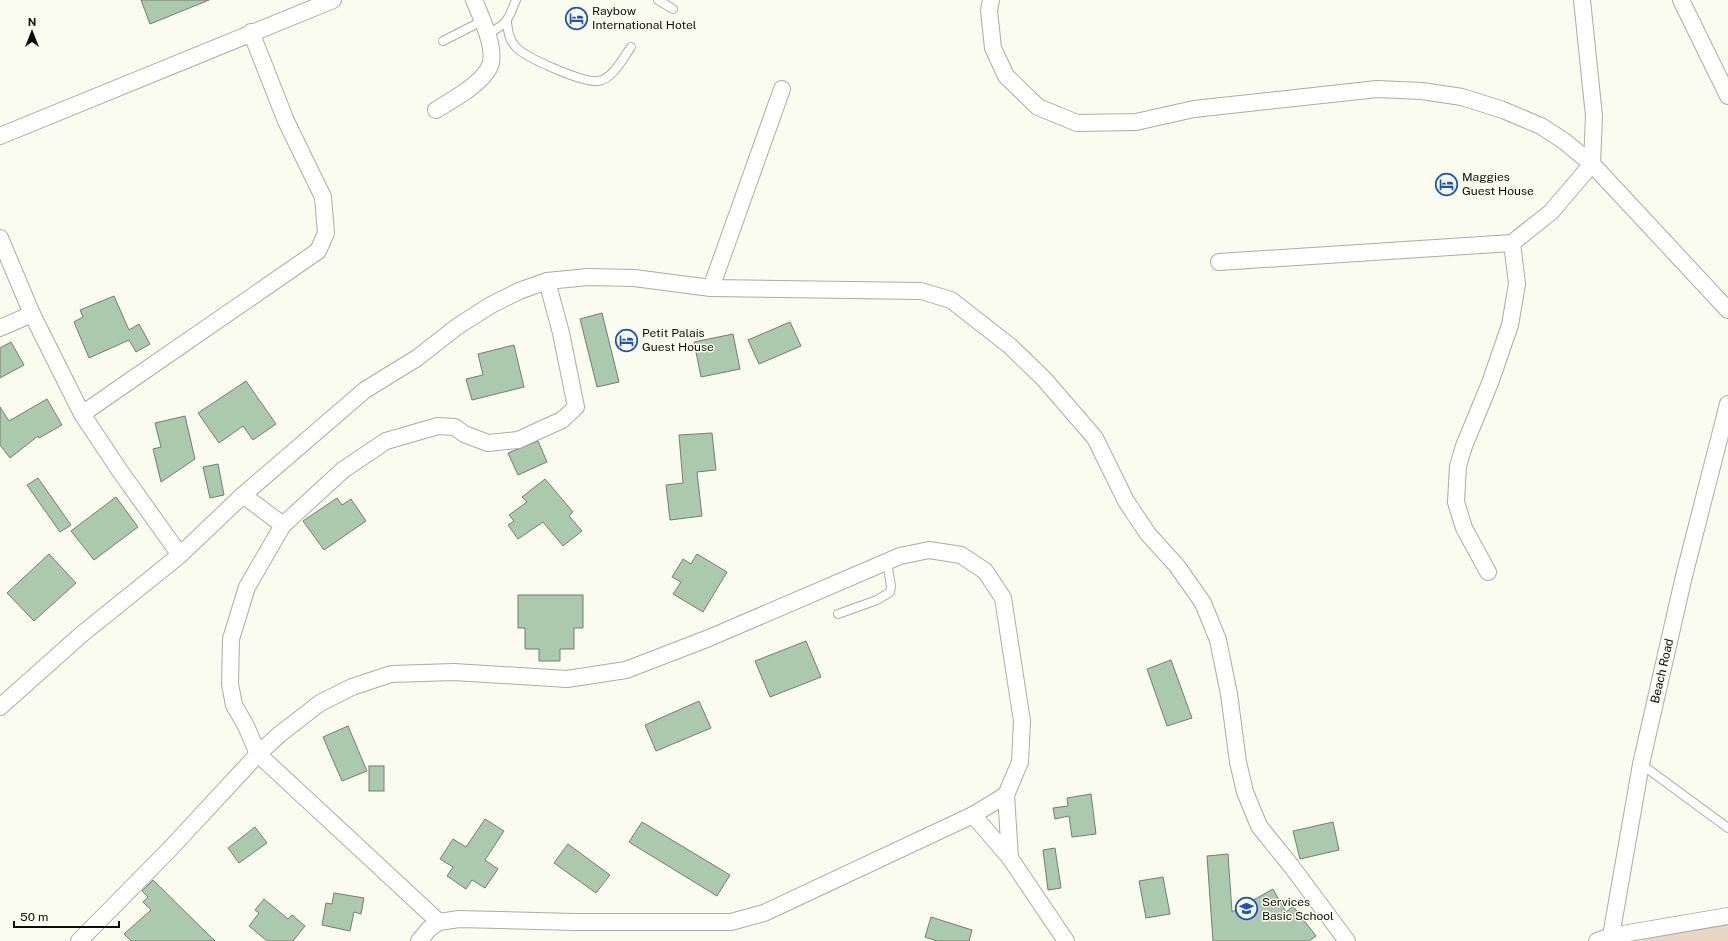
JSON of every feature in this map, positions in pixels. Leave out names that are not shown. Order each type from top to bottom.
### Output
[{"type":"street","points":[[0,136],[251,32],[333,0]]},
{"type":"street","points":[[436,110],[471,86],[489,67],[492,54],[485,27],[474,0]]},
{"type":"street","points":[[991,0],[989,10],[993,48],[1006,76],[1038,107],[1076,123],[1136,122],[1194,109],[1377,89],[1422,91],[1462,98],[1503,110],[1541,126],[1564,141],[1592,164],[1728,310]]},
{"type":"street","points":[[1219,262],[1512,243],[1551,212],[1592,164],[1594,116],[1582,0]]},
{"type":"street","points":[[1681,0],[1728,96]]},
{"type":"street","points":[[82,414],[318,251],[326,233],[323,197],[286,121],[251,32]]},
{"type":"street","points":[[711,288],[782,89]]},
{"type":"street","points":[[0,238],[32,314],[82,414],[120,471],[180,555]]},
{"type":"street","points":[[1488,572],[1464,528],[1456,502],[1458,466],[1464,446],[1490,383],[1510,325],[1517,284],[1512,243]]},
{"type":"street","points":[[0,707],[82,634],[180,555],[243,495],[365,390],[417,358],[458,326],[491,304],[519,291],[548,281],[588,277],[634,278],[711,288],[921,291],[951,300],[1010,346],[1044,379],[1095,438],[1126,501],[1148,534],[1177,566],[1202,603],[1218,640],[1229,694],[1238,762],[1245,792],[1259,826],[1292,867],[1347,941]]},
{"type":"street","points":[[548,281],[561,333],[576,407],[562,420],[518,440],[511,441],[488,443],[464,434],[455,427],[438,426],[386,442],[343,470],[283,525],[247,586],[232,639],[230,684],[234,705],[246,726],[258,754],[430,933],[459,919],[576,922],[731,922],[764,913],[973,815],[1006,795]]},
{"type":"street","points":[[0,328],[32,314]]},
{"type":"street","name":"Beach Road","points":[[1607,939],[1641,764],[1684,576],[1728,404]]},
{"type":"street","points":[[243,495],[283,525]]},
{"type":"street","points":[[79,941],[169,850],[258,754],[280,734],[320,703],[352,687],[391,674],[454,672],[567,679],[626,670],[708,638],[900,556],[929,550],[961,555],[985,571],[1003,598],[1022,721],[1020,762],[1006,795],[1010,858]]},
{"type":"street","points":[[973,815],[1010,858],[1066,941]]},
{"type":"street","points":[[1607,939],[1728,916]]},
{"type":"lane","points":[[516,0],[507,22],[508,34],[514,46],[523,54],[574,77],[598,81],[608,77],[632,47]]},
{"type":"lane","points":[[658,0],[672,9]]},
{"type":"lane","points":[[443,41],[485,27],[498,29],[507,22]]},
{"type":"lane","points":[[838,614],[877,600],[890,592],[891,586],[887,562]]},
{"type":"lane","points":[[1641,764],[1728,828]]},
{"type":"shaded area","points":[[1728,921],[1728,941],[1639,941]]},
{"type":"building","points":[[141,0],[209,0],[150,24]]},
{"type":"building","points":[[114,296],[129,330],[139,324],[150,344],[136,352],[129,340],[89,358],[74,322],[83,317],[80,310]]},
{"type":"building","points":[[602,313],[619,382],[597,387],[580,319]]},
{"type":"building","points":[[790,322],[801,346],[759,364],[748,340]]},
{"type":"building","points":[[733,334],[740,369],[701,377],[694,342]]},
{"type":"building","points":[[11,342],[24,365],[0,378],[0,348]]},
{"type":"building","points":[[514,345],[524,387],[472,400],[466,379],[483,375],[478,354]]},
{"type":"building","points":[[246,381],[276,424],[253,440],[243,426],[219,443],[198,413]]},
{"type":"building","points":[[47,399],[62,425],[39,438],[38,436],[10,458],[0,445],[0,407],[9,421]]},
{"type":"building","points":[[185,416],[195,459],[161,482],[153,449],[161,447],[155,423]]},
{"type":"building","points":[[712,433],[716,470],[697,472],[702,516],[670,520],[666,485],[683,483],[679,435]]},
{"type":"building","points":[[538,441],[547,462],[518,475],[508,453]]},
{"type":"building","points":[[218,464],[224,495],[210,498],[203,467]]},
{"type":"building","points":[[38,478],[71,525],[60,532],[27,485]]},
{"type":"building","points":[[545,479],[573,512],[569,516],[582,531],[563,546],[543,522],[518,539],[508,525],[514,521],[509,515],[527,502],[522,497]]},
{"type":"building","points":[[116,497],[138,527],[94,560],[71,531]]},
{"type":"building","points":[[337,498],[342,505],[351,499],[366,521],[324,550],[303,521]]},
{"type":"building","points":[[49,554],[76,583],[34,621],[7,593]]},
{"type":"building","points":[[697,554],[727,572],[703,612],[673,594],[681,582],[672,577],[683,559],[691,564]]},
{"type":"building","points":[[518,595],[583,595],[583,628],[574,628],[574,649],[560,649],[560,661],[539,661],[539,649],[525,649],[525,628],[518,628]]},
{"type":"building","points":[[806,641],[821,677],[770,697],[755,661]]},
{"type":"building","points":[[1171,660],[1192,718],[1167,726],[1147,669]]},
{"type":"building","points":[[699,701],[711,728],[656,751],[645,725]]},
{"type":"building","points":[[348,726],[367,771],[342,781],[323,737]]},
{"type":"building","points":[[369,766],[384,766],[384,791],[369,791]]},
{"type":"building","points":[[1091,794],[1096,834],[1072,837],[1069,816],[1055,819],[1053,808],[1068,806],[1067,798]]},
{"type":"building","points":[[485,819],[504,831],[485,860],[498,869],[485,888],[472,880],[466,889],[447,876],[453,867],[440,859],[453,839],[466,847]]},
{"type":"building","points":[[642,822],[730,875],[717,896],[629,842]]},
{"type":"building","points":[[1333,822],[1339,850],[1300,859],[1293,831]]},
{"type":"building","points":[[255,827],[267,843],[239,863],[228,848]]},
{"type":"building","points":[[568,844],[610,875],[596,893],[554,863]]},
{"type":"building","points":[[1055,848],[1061,888],[1048,890],[1043,850]]},
{"type":"building","points":[[1228,854],[1232,912],[1273,889],[1286,912],[1293,906],[1316,936],[1309,941],[1213,941],[1207,856]]},
{"type":"building","points":[[1163,877],[1170,914],[1146,918],[1139,881]]},
{"type":"building","points":[[153,880],[215,941],[131,941],[124,934],[151,910],[143,902],[148,897],[142,891]]},
{"type":"building","points":[[334,893],[364,898],[361,914],[354,912],[350,931],[322,925],[326,903],[332,904]]},
{"type":"building","points":[[264,899],[288,919],[292,915],[305,926],[293,941],[267,941],[249,926],[259,913],[255,910]]},
{"type":"building","points":[[931,917],[972,930],[969,941],[937,941],[925,937]]},
{"type":"place","name":"Raybow International Hotel","points":[[576,18]]},
{"type":"place","name":"Maggies Guest House","points":[[1447,184]]},
{"type":"place","name":"Petit Palais Guest House","points":[[627,340]]},
{"type":"place","name":"Services Basic School","points":[[1246,909]]}]
